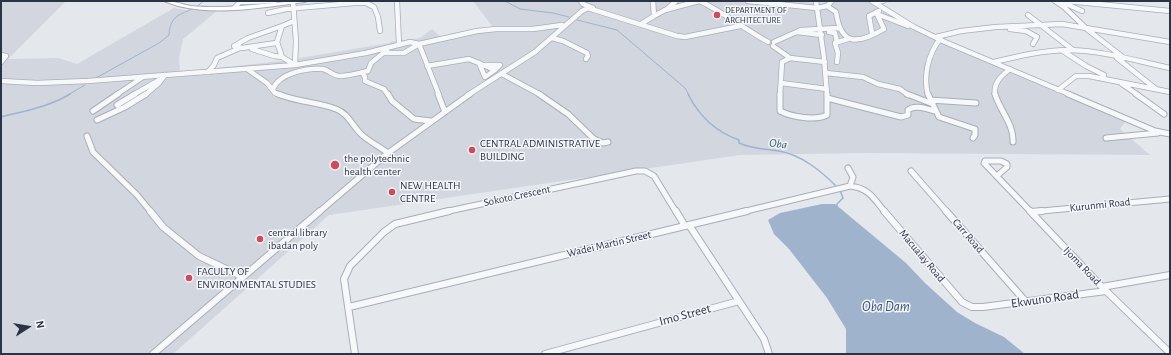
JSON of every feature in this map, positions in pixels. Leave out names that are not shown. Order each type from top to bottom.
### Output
[{"type":"main road","points":[[166,1],[200,8],[235,7],[305,1]]},
{"type":"street","points":[[235,7],[240,2],[275,1]]},
{"type":"street","points":[[344,4],[349,1]]},
{"type":"street","points":[[397,1],[399,44]]},
{"type":"street","points":[[653,1],[654,16]]},
{"type":"street","points":[[642,24],[665,10],[676,1]]},
{"type":"street","points":[[665,10],[699,1],[715,6],[740,26],[768,42],[769,45],[774,44],[792,32],[821,31],[839,28]]},
{"type":"street","points":[[748,1],[817,8],[827,6],[832,1]]},
{"type":"street","points":[[816,1],[821,31],[825,62],[826,72],[827,115],[821,118],[783,113],[780,111],[782,62],[790,58],[825,62]]},
{"type":"street","points":[[873,2],[883,1]]},
{"type":"street","points":[[1055,1],[1126,59]]},
{"type":"street","points":[[1060,1],[1081,12]]},
{"type":"street","points":[[1067,1],[1170,11]]},
{"type":"street","points":[[292,2],[295,65]]},
{"type":"street","points":[[268,13],[353,2],[366,3],[374,7],[378,17],[380,31]]},
{"type":"street","points":[[582,11],[582,2],[595,9]]},
{"type":"street","points":[[873,2],[914,27],[938,38],[1160,133]]},
{"type":"street","points":[[1081,12],[1080,6],[1082,5]]},
{"type":"street","points":[[827,6],[836,12],[839,28],[843,35],[848,39]]},
{"type":"street","points":[[152,354],[388,153],[447,110],[535,52],[582,11],[588,8],[595,9],[681,37],[740,26]]},
{"type":"street","points":[[872,33],[869,16],[885,10]]},
{"type":"street","points":[[1074,15],[1081,12]]},
{"type":"street","points":[[876,13],[898,24],[914,27]]},
{"type":"street","points":[[837,42],[848,39],[866,39],[872,33],[880,32],[884,29],[876,13]]},
{"type":"street","points":[[1028,15],[1073,50]]},
{"type":"street","points":[[282,57],[276,58],[262,50],[234,46],[236,42],[274,30],[294,21]]},
{"type":"street","points":[[938,38],[961,31],[1040,24],[1062,24],[1084,26],[1170,42]]},
{"type":"street","points":[[384,53],[404,53],[419,44],[496,29],[533,29],[562,25]]},
{"type":"street","points":[[282,26],[277,35],[276,42],[282,57],[295,65]]},
{"type":"street","points":[[1005,27],[1008,29],[1032,33],[1037,37],[1033,44]]},
{"type":"street","points":[[792,32],[821,31],[836,33],[837,42],[835,43],[838,53],[837,62]]},
{"type":"street","points":[[552,38],[563,40],[587,53],[588,56],[586,59]]},
{"type":"street","points":[[938,38],[926,71],[925,86],[935,111],[942,119],[973,128],[976,132],[973,138]]},
{"type":"street","points":[[208,72],[214,65],[217,58],[242,48],[276,42]]},
{"type":"street","points":[[1,81],[37,83],[164,77],[295,65],[366,53],[399,44],[413,42],[419,44],[441,102],[447,110]]},
{"type":"street","points":[[774,44],[790,58]]},
{"type":"street","points":[[272,89],[273,84],[280,78],[295,73],[324,69],[339,76],[368,71],[371,63],[392,46]]},
{"type":"street","points":[[994,62],[1024,55],[1073,50],[1170,68]]},
{"type":"street","points":[[1063,51],[1086,66],[1100,72],[1104,76],[1103,78]]},
{"type":"street","points":[[1,54],[6,56],[1,62]]},
{"type":"street","points":[[1115,57],[1147,81],[1156,90]]},
{"type":"street","points":[[428,66],[469,59],[479,62],[495,70],[485,77],[479,62]]},
{"type":"street","points":[[247,69],[272,89],[274,93],[293,100],[337,109],[347,116],[355,128],[363,136],[388,153]]},
{"type":"street","points":[[1010,69],[996,83],[994,89],[996,99],[1012,130],[1014,136],[1013,142]]},
{"type":"street","points":[[362,72],[365,77],[365,81],[384,89],[392,101],[414,119],[431,121]]},
{"type":"street","points":[[826,72],[863,77],[878,84],[900,89],[909,96],[931,102],[976,103]]},
{"type":"street","points":[[502,74],[537,92],[574,119],[596,141],[604,143],[608,142]]},
{"type":"street","points":[[1058,90],[1076,76],[1103,78],[1170,92]]},
{"type":"street","points":[[93,111],[143,77]]},
{"type":"street","points":[[117,105],[164,77]]},
{"type":"street","points":[[97,120],[152,91],[164,77]]},
{"type":"street","points":[[1120,82],[1164,114]]},
{"type":"street","points":[[781,84],[827,89]]},
{"type":"street","points":[[827,98],[902,117],[908,115],[908,110],[914,107],[935,111]]},
{"type":"street","points":[[1106,138],[1160,133],[1170,134]]},
{"type":"street","points":[[87,136],[92,152],[137,195],[163,227],[199,256],[243,277]]},
{"type":"street","points":[[848,168],[853,175],[853,180],[850,186]]},
{"type":"street","name":"Sokoto Crescent","points":[[349,307],[344,279],[350,266],[394,224],[411,219],[636,171],[645,171],[654,176],[687,226]]},
{"type":"street","name":"Carr Road","points":[[911,171],[1026,302]]},
{"type":"street","name":"Ijoma Road","points":[[998,176],[1104,289],[1170,353]]},
{"type":"street","name":"Wadei Martin Street","points":[[349,307],[839,188],[850,186],[861,187],[868,192]]},
{"type":"street","name":"Macualay Road","points":[[868,192],[962,302],[972,307],[983,307]]},
{"type":"street","name":"Kurunmi Road","points":[[1031,212],[1170,199]]},
{"type":"street","points":[[687,226],[764,339],[769,354]]},
{"type":"street","name":"Ekwuno Road","points":[[983,307],[1026,302],[1104,289],[1170,275]]},
{"type":"street","name":"Imo Street","points":[[545,354],[739,301]]},
{"type":"street","points":[[349,307],[355,354]]},
{"type":"shaded area","points":[[1,1],[66,1],[8,59],[58,58],[77,64],[174,8],[184,10],[217,11],[183,39],[179,58],[180,72],[281,61],[420,38],[432,29],[442,38],[493,27],[473,1],[791,1],[821,3],[831,1],[867,1],[902,24],[922,34],[1125,122],[1120,129],[1150,155],[866,153],[740,155],[329,215],[173,354],[1,354]]},
{"type":"water","name":"Oba Dam","points":[[822,204],[835,204],[906,263],[925,283],[957,312],[975,323],[1004,337],[1025,354],[846,354],[846,329],[827,298],[789,249],[774,234],[768,220],[780,213]]},
{"type":"waterway","points":[[96,78],[159,43],[169,35],[170,26],[177,16],[193,9],[203,1]]},
{"type":"waterway","name":"Oba","points":[[505,1],[520,9],[553,13],[569,17]]},
{"type":"waterway","name":"Oba","points":[[577,20],[617,30],[685,88],[689,95]]},
{"type":"waterway","points":[[68,95],[85,85]]},
{"type":"waterway","name":"Oba","points":[[688,94],[697,109],[709,122],[723,133],[739,140],[739,143],[754,148],[779,151],[796,156],[811,164],[837,187]]},
{"type":"waterway","points":[[1,117],[27,111],[54,102],[68,95]]},
{"type":"waterway","name":"Oba","points":[[837,207],[837,204],[843,198],[840,190]]},
{"type":"place","name":"DEPARTMENT OF ARCHITECTURE","points":[[717,15]]},
{"type":"place","name":"CENTRAL ADMINISTRATIVE BUILDING","points":[[472,150]]},
{"type":"place","name":"the polytechnic health center","points":[[335,165]]},
{"type":"place","name":"NEW HEALTH CENTRE","points":[[392,192]]},
{"type":"place","name":"central library ibadan poly","points":[[260,239]]},
{"type":"place","name":"FACULTY OF ENVIRONMENTAL STUDIES","points":[[189,278]]}]
